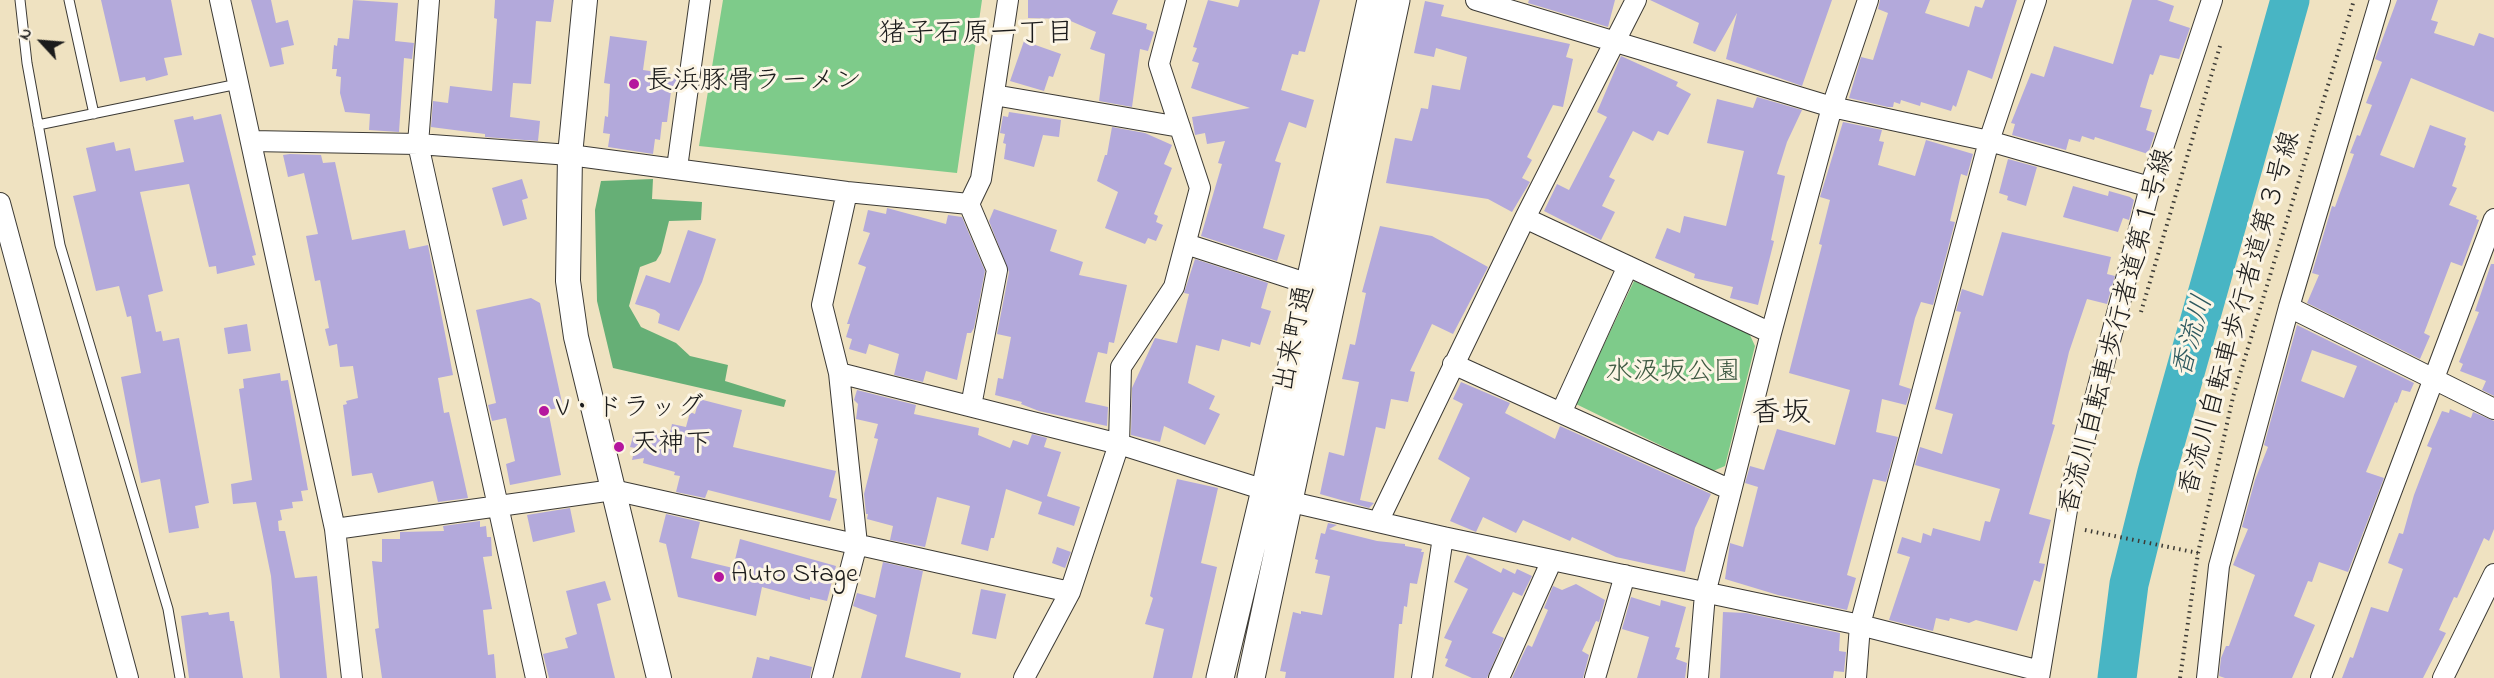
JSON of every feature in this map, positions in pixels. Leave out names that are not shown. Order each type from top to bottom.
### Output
[{"type":"main road","name":"出来町通","points":[[1251,678],[1280,532],[1276,495],[1309,284],[1371,0]]},
{"type":"main road","name":"出来町通","points":[[1220,678],[1276,495],[1341,268],[1396,0]]},
{"type":"street","points":[[220,0],[335,529],[352,678]]},
{"type":"street","points":[[429,0],[418,144],[536,678]]},
{"type":"street","points":[[585,0],[570,156],[568,281],[576,337],[658,678]]},
{"type":"street","points":[[677,168],[700,0]]},
{"type":"street","points":[[971,406],[997,270],[969,204],[981,180],[1008,0]]},
{"type":"street","points":[[1024,678],[1070,592],[1119,444],[1121,367],[1174,287],[1200,188],[1159,64],[1176,0]]},
{"type":"street","points":[[1476,0],[1616,40],[1832,107],[1989,141],[2150,187]]},
{"type":"street","points":[[1378,522],[1453,364],[1636,0]]},
{"type":"street","points":[[1698,678],[1705,594],[1731,490],[1832,107],[1868,0]]},
{"type":"street","points":[[1856,678],[1860,625],[1989,141],[2036,0]]},
{"type":"street","points":[[839,373],[1119,444],[1276,495],[1378,522],[1705,594],[1860,625],[2040,674],[2069,498],[2150,187],[2212,0]]},
{"type":"street","points":[[2207,678],[2219,566],[2289,307],[2380,0]]},
{"type":"street","points":[[994,95],[1180,127]]},
{"type":"street","points":[[250,141],[418,144],[570,156],[677,168],[847,192],[969,204]]},
{"type":"street","points":[[822,678],[856,544],[839,373],[822,305],[847,192]]},
{"type":"street","points":[[0,203],[128,678]]},
{"type":"street","points":[[1525,219],[1771,333]]},
{"type":"street","points":[[2321,678],[2494,219]]},
{"type":"street","points":[[1186,244],[1309,284]]},
{"type":"street","points":[[1561,413],[1628,266]]},
{"type":"street","points":[[2289,307],[2494,409]]},
{"type":"street","points":[[1453,364],[1731,490]]},
{"type":"street","points":[[335,529],[499,508],[613,490],[1070,592]]},
{"type":"street","points":[[1238,678],[1280,532]]},
{"type":"street","points":[[1422,678],[1443,537]]},
{"type":"street","points":[[1499,678],[1552,560]]},
{"type":"street","points":[[2443,678],[2494,574]]},
{"type":"street","points":[[1595,678],[1625,575]]},
{"type":"lane","points":[[20,0],[38,125],[60,245],[168,609],[180,678]]},
{"type":"lane","points":[[69,0],[94,114]]},
{"type":"lane","points":[[38,125],[238,84]]},
{"type":"path","name":"香流川自転車歩行者道第３号線","points":[[2180,678],[2198,553],[2233,397],[2354,0]]},
{"type":"path","name":"香流川自転車歩行者道第１号線","points":[[2140,316],[2224,34]]},
{"type":"path","name":"香流川自転車歩行者道第１号線","points":[[2082,541],[2087,518]]},
{"type":"path","points":[[2085,530],[2198,553]]},
{"type":"green space","points":[[723,0],[982,0],[957,173],[699,146]]},
{"type":"green space","points":[[653,179],[652,199],[702,202],[701,220],[669,221],[661,253],[656,261],[640,267],[629,306],[641,327],[676,343],[690,356],[728,365],[725,381],[786,400],[784,407],[613,368],[597,301],[595,210],[601,181]]},
{"type":"green space","name":"水汲坂公園","points":[[1634,281],[1749,333],[1755,346],[1725,466],[1713,471],[1576,404]]},
{"type":"building","points":[[101,0],[171,0],[182,55],[164,58],[168,75],[146,81],[145,77],[120,82]]},
{"type":"building","points":[[251,0],[271,0],[276,23],[288,20],[294,45],[281,48],[284,64],[270,67]]},
{"type":"building","points":[[353,0],[398,3],[395,41],[414,43],[412,59],[404,58],[399,132],[369,130],[370,114],[345,112],[340,93],[341,77],[336,76],[337,69],[332,69],[334,45],[337,46],[338,38],[349,39]]},
{"type":"building","points":[[495,0],[554,0],[551,22],[536,21],[531,84],[513,83],[510,117],[540,121],[538,141],[485,137],[485,134],[431,127],[433,101],[448,103],[450,86],[492,91],[497,19],[494,18]]},
{"type":"building","points":[[1028,0],[1118,0],[1112,14],[1147,24],[1146,29],[1154,32],[1148,51],[1140,49],[1132,107],[1099,101],[1105,54],[1090,49],[1096,32],[1066,19],[1028,18]]},
{"type":"building","points":[[1208,0],[1238,7],[1240,0],[1320,0],[1305,52],[1299,51],[1298,55],[1292,54],[1281,90],[1314,100],[1306,128],[1289,122],[1275,161],[1281,163],[1263,228],[1285,235],[1277,261],[1201,236],[1222,164],[1218,163],[1225,141],[1207,144],[1205,133],[1195,135],[1192,117],[1250,108],[1191,88],[1199,63],[1192,61],[1197,48],[1193,47]]},
{"type":"building","points":[[1529,0],[1615,0],[1608,27],[1528,3]]},
{"type":"building","points":[[1650,0],[1832,0],[1802,86],[1726,59],[1737,13],[1715,52],[1693,43],[1699,23]]},
{"type":"building","points":[[1880,0],[1930,0],[1925,13],[1969,27],[1975,6],[1982,8],[1985,0],[2017,0],[1992,79],[1968,70],[1956,107],[1953,105],[1951,111],[1921,102],[1920,106],[1901,100],[1900,104],[1894,102],[1893,107],[1888,107],[1849,98],[1861,57],[1873,60],[1888,13],[1878,9]]},
{"type":"building","points":[[2132,0],[2157,0],[2174,6],[2169,21],[2190,28],[2179,59],[2160,55],[2153,75],[2150,74],[2140,107],[2152,110],[2146,130],[2155,133],[2148,154],[2095,137],[2094,140],[2082,136],[2080,142],[2069,139],[2066,150],[2012,135],[2015,124],[2011,123],[2031,73],[2044,77],[2054,46],[2113,64]]},
{"type":"building","points":[[2397,0],[2438,0],[2431,20],[2438,22],[2434,33],[2474,46],[2479,33],[2494,38],[2494,112],[2411,78],[2380,155],[2414,168],[2430,125],[2466,138],[2464,145],[2466,146],[2452,186],[2457,188],[2449,205],[2477,216],[2476,219],[2479,220],[2462,266],[2451,262],[2424,333],[2430,336],[2420,359],[2307,303],[2319,275],[2312,273],[2332,206],[2335,207],[2354,154],[2350,153],[2357,135],[2360,136],[2372,105],[2366,103],[2382,62],[2375,59]]},
{"type":"building","points":[[1425,1],[1444,5],[1441,16],[1570,44],[1566,57],[1573,59],[1563,107],[1553,105],[1527,157],[1532,160],[1522,178],[1530,182],[1512,212],[1488,199],[1386,183],[1395,138],[1412,141],[1421,108],[1428,109],[1432,85],[1460,90],[1467,57],[1436,48],[1434,57],[1414,53]]},
{"type":"building","points":[[610,36],[647,41],[643,70],[678,75],[675,92],[671,91],[667,122],[662,122],[660,140],[655,139],[653,154],[608,147],[610,134],[603,133],[605,116],[608,117],[610,84],[604,83]]},
{"type":"building","points":[[1024,41],[1061,54],[1053,77],[1049,76],[1044,91],[1010,81]]},
{"type":"building","points":[[1621,56],[1678,82],[1676,86],[1691,94],[1668,135],[1658,131],[1653,141],[1633,131],[1609,177],[1615,180],[1602,206],[1615,212],[1601,240],[1544,211],[1557,184],[1569,190],[1607,117],[1597,112]]},
{"type":"building","points":[[1757,97],[1802,110],[1787,142],[1777,174],[1785,176],[1771,240],[1774,241],[1758,305],[1730,298],[1733,287],[1694,278],[1695,274],[1655,258],[1667,228],[1680,233],[1684,216],[1726,226],[1744,151],[1707,143],[1717,99],[1753,108]]},
{"type":"building","points":[[1009,112],[1061,120],[1059,137],[1043,135],[1034,167],[1004,159],[1005,134],[1000,133],[1003,116],[1008,117]]},
{"type":"building","points":[[221,114],[256,255],[252,256],[255,265],[217,274],[216,266],[209,267],[189,184],[140,192],[163,291],[148,295],[156,332],[161,331],[163,341],[179,338],[209,503],[195,506],[199,528],[169,533],[160,479],[141,483],[121,377],[141,373],[131,316],[127,317],[119,286],[96,291],[73,196],[96,191],[86,148],[114,142],[116,151],[130,148],[135,171],[184,162],[174,120],[193,116],[194,120]]},
{"type":"building","points":[[1843,122],[1882,130],[1879,141],[1884,142],[1878,165],[1915,176],[1926,140],[1973,154],[1967,176],[1961,174],[1950,221],[1955,222],[1933,305],[1921,302],[1915,318],[1899,385],[1911,389],[1906,405],[1882,399],[1876,432],[1898,437],[1886,482],[1873,479],[1847,575],[1856,578],[1847,610],[1778,595],[1725,579],[1730,543],[1743,547],[1758,487],[1745,483],[1750,466],[1764,470],[1777,429],[1835,445],[1850,390],[1789,373],[1822,245],[1819,244],[1830,200],[1820,197]]},
{"type":"building","points":[[1112,127],[1145,133],[1172,145],[1164,164],[1172,168],[1154,214],[1158,216],[1156,222],[1163,225],[1156,241],[1148,238],[1145,244],[1105,228],[1118,192],[1097,181],[1105,155],[1107,155]]},
{"type":"building","points":[[283,155],[321,155],[323,163],[335,162],[352,240],[405,230],[409,249],[428,245],[453,375],[438,378],[444,413],[449,412],[468,498],[438,502],[433,481],[378,493],[372,473],[352,476],[343,405],[347,404],[346,401],[358,398],[353,366],[340,367],[337,344],[329,346],[325,329],[329,328],[320,280],[315,281],[306,236],[318,234],[304,173],[288,177]]},
{"type":"building","points":[[2008,159],[2037,167],[2026,206],[2007,200],[2008,196],[1999,193]]},
{"type":"building","points":[[522,179],[528,198],[522,200],[527,219],[503,226],[492,188]]},
{"type":"building","points":[[2073,186],[2108,196],[2109,191],[2130,197],[2134,200],[2129,220],[2123,218],[2118,232],[2063,217]]},
{"type":"building","points":[[887,208],[946,224],[948,215],[962,217],[985,271],[974,328],[971,333],[967,333],[957,380],[926,371],[923,382],[894,375],[899,354],[869,344],[866,354],[849,349],[852,339],[846,337],[850,324],[847,324],[866,267],[858,264],[870,233],[863,231],[868,210],[886,214]]},
{"type":"building","points":[[994,209],[1057,230],[1050,251],[1083,262],[1079,275],[1127,285],[1114,343],[1109,342],[1107,354],[1098,352],[1085,402],[1108,407],[1107,426],[1039,411],[1021,404],[1022,402],[995,395],[998,378],[1003,379],[1011,337],[997,334],[1009,272],[989,221]]},
{"type":"building","points":[[1380,226],[1432,236],[1488,267],[1453,334],[1432,324],[1410,371],[1415,372],[1408,402],[1391,399],[1385,429],[1376,427],[1360,500],[1374,503],[1369,508],[1320,494],[1329,452],[1344,456],[1359,382],[1342,379],[1350,344],[1355,345],[1366,293],[1362,292]]},
{"type":"building","points":[[688,230],[716,239],[702,282],[679,331],[658,323],[660,314],[655,310],[635,304],[646,275],[670,283]]},
{"type":"building","points":[[2002,232],[2111,257],[2107,274],[2115,276],[2107,304],[2087,299],[2069,352],[2052,424],[2055,425],[2029,514],[2051,520],[2039,563],[2045,564],[2040,582],[2034,580],[2017,631],[1976,620],[1969,623],[1950,618],[1949,621],[1936,618],[1933,631],[1889,620],[1910,557],[1897,553],[1902,537],[1921,543],[1923,533],[1931,536],[1933,528],[1980,541],[1985,521],[1990,522],[2000,489],[1915,465],[1920,447],[1942,454],[1953,414],[1935,409],[1961,312],[1956,311],[1962,289],[1983,296]]},
{"type":"building","points":[[1195,259],[1268,283],[1261,308],[1271,311],[1260,345],[1251,342],[1250,347],[1222,339],[1219,351],[1196,345],[1188,383],[1215,396],[1209,409],[1220,414],[1205,445],[1164,426],[1160,442],[1131,435],[1132,388],[1155,338],[1177,343],[1189,294],[1184,293]]},
{"type":"building","points":[[2491,264],[2494,264],[2494,396],[2482,390],[2486,381],[2460,371],[2463,364],[2459,362],[2479,312],[2475,311]]},
{"type":"building","points":[[531,298],[540,303],[563,407],[548,410],[561,475],[510,485],[506,464],[515,461],[506,418],[492,421],[488,405],[496,403],[476,310]]},
{"type":"building","points":[[247,324],[251,351],[228,354],[224,328]]},
{"type":"building","points":[[2297,325],[2414,383],[2410,392],[2402,390],[2397,403],[2395,402],[2366,472],[2384,478],[2348,572],[2319,562],[2312,582],[2308,581],[2294,616],[2315,625],[2292,678],[2225,678],[2219,676],[2221,658],[2226,646],[2229,646],[2255,575],[2233,565],[2248,529],[2242,527],[2255,480],[2268,447],[2264,445]],"holes":[[[2312,350],[2357,366],[2344,398],[2301,381]]]},
{"type":"building","points":[[280,373],[281,381],[288,380],[308,490],[301,491],[303,501],[292,502],[293,508],[280,510],[282,520],[278,521],[279,531],[285,531],[295,578],[317,576],[327,678],[280,678],[271,576],[256,502],[233,504],[231,484],[252,480],[239,389],[244,388],[243,379]]},
{"type":"building","points":[[1461,382],[1510,403],[1505,413],[1555,439],[1560,426],[1711,494],[1695,528],[1685,572],[1616,557],[1572,537],[1570,541],[1523,520],[1516,533],[1483,517],[1476,532],[1450,521],[1470,478],[1438,459],[1463,404],[1453,399]]},
{"type":"building","points":[[857,390],[916,405],[914,414],[979,428],[978,435],[1010,448],[1013,440],[1028,445],[1032,434],[1047,438],[1044,447],[1061,452],[1047,496],[1080,507],[1074,526],[1038,514],[1042,502],[1006,489],[994,538],[991,538],[988,551],[961,544],[970,506],[937,497],[925,547],[890,540],[893,526],[867,519],[864,494],[878,439],[874,438],[878,424],[856,419],[858,404],[854,400]]},
{"type":"building","points":[[699,399],[742,410],[733,447],[836,471],[829,497],[837,499],[830,521],[708,490],[705,498],[676,492],[680,476],[674,475],[675,472],[643,463],[644,458],[632,460],[635,448],[630,447],[635,430],[669,437],[672,424],[686,427],[690,412],[695,414]]},
{"type":"building","points":[[2450,409],[2471,418],[2473,412],[2494,421],[2494,529],[2489,541],[2484,538],[2457,598],[2454,597],[2439,630],[2446,633],[2423,678],[2342,678],[2350,657],[2353,658],[2371,607],[2388,612],[2403,569],[2388,563],[2399,533],[2403,534],[2414,495],[2432,448],[2427,446],[2442,411],[2449,413]]},
{"type":"building","points":[[1177,479],[1218,488],[1201,563],[1217,567],[1192,678],[1153,678],[1164,629],[1145,624],[1153,598],[1150,596]]},
{"type":"building","points":[[570,508],[575,532],[533,542],[527,515]]},
{"type":"building","points":[[666,514],[700,522],[691,558],[733,568],[740,539],[836,566],[827,601],[810,597],[810,600],[762,587],[756,616],[678,597],[666,544],[659,542]]},
{"type":"building","points":[[480,521],[480,527],[486,526],[487,537],[491,537],[492,556],[483,557],[492,609],[483,610],[488,655],[494,654],[496,678],[382,678],[375,629],[379,628],[372,561],[382,562],[382,539],[400,539],[400,532],[444,531],[443,526]]},
{"type":"building","points":[[1328,523],[1337,525],[1329,529],[1377,541],[1405,544],[1405,546],[1422,549],[1421,552],[1424,552],[1417,584],[1410,583],[1407,607],[1404,606],[1402,624],[1399,624],[1394,678],[1285,678],[1286,672],[1280,671],[1293,612],[1301,614],[1301,611],[1322,615],[1330,576],[1315,573],[1318,560],[1315,559],[1321,533],[1325,534]]},
{"type":"building","points":[[1057,547],[1071,552],[1065,568],[1052,563]]},
{"type":"building","points":[[1467,555],[1501,573],[1503,568],[1515,574],[1517,569],[1532,576],[1522,596],[1513,592],[1492,633],[1504,638],[1487,678],[1472,678],[1445,666],[1448,659],[1445,658],[1452,641],[1444,638],[1468,589],[1454,582]]},
{"type":"building","points":[[883,562],[923,571],[905,657],[961,673],[960,678],[861,678],[877,615],[853,606],[857,593],[875,598]]},
{"type":"building","points":[[605,581],[611,600],[597,604],[615,678],[549,678],[543,654],[568,648],[565,638],[577,634],[566,591]]},
{"type":"building","points":[[1576,584],[1605,600],[1599,622],[1596,621],[1582,651],[1589,655],[1583,678],[1512,678],[1526,648],[1528,645],[1532,647],[1548,610],[1544,608],[1553,586],[1562,590]]},
{"type":"building","points":[[981,589],[1006,594],[996,639],[972,634]]},
{"type":"building","points":[[1631,597],[1660,606],[1661,600],[1686,607],[1675,647],[1680,648],[1676,659],[1687,663],[1685,678],[1637,678],[1649,637],[1622,629]]},
{"type":"building","points":[[208,612],[209,615],[229,612],[230,621],[234,621],[243,678],[189,678],[181,616]]},
{"type":"building","points":[[1723,612],[1746,613],[1840,633],[1839,651],[1846,652],[1844,672],[1834,671],[1833,678],[1720,678]]},
{"type":"building","points":[[770,656],[812,667],[810,678],[752,678],[757,657],[769,660]]},
{"type":"waterway","name":"香流川","points":[[2117,678],[2129,584],[2157,472],[2290,0]]},
{"type":"place","name":"長浜豚骨ラーメン","points":[[634,84]]},
{"type":"place","name":"V・ドラッグ","points":[[544,411]]},
{"type":"place","name":"天神下","points":[[619,447]]},
{"type":"place","name":"Auto Stage","points":[[719,577]]},
{"type":"district","name":"猪子石原一丁目","points":[[976,36]]},
{"type":"district","name":"香坂","points":[[1781,416]]}]
